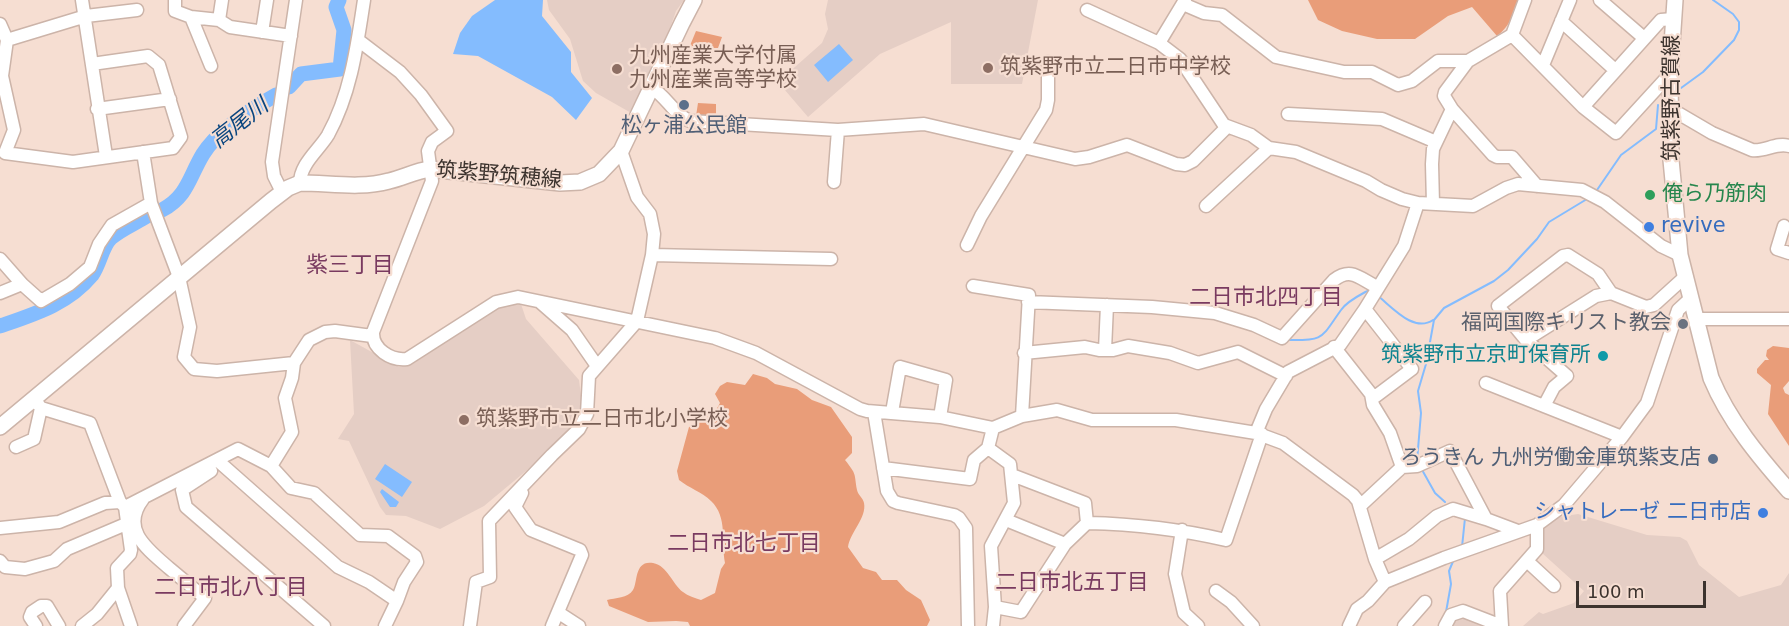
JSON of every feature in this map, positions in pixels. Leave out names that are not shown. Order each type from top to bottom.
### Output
[{"type":"main road","name":"筑紫野筑穂線","points":[[0,427],[37,404],[179,277],[282,192],[300,183],[368,185],[430,169],[560,183],[580,182],[599,174],[621,151],[694,0]]},
{"type":"main road","name":"筑紫野古賀線","points":[[1675,0],[1670,74],[1671,160],[1680,255],[1716,390],[1748,442],[1789,491]]},
{"type":"street","points":[[82,0],[105,156]]},
{"type":"street","points":[[175,0],[175,11],[190,17],[219,20],[230,27],[291,36]]},
{"type":"street","points":[[219,20],[222,0]]},
{"type":"street","points":[[262,32],[267,0]]},
{"type":"street","points":[[282,192],[272,167],[296,0]]},
{"type":"street","points":[[300,183],[300,174],[328,135],[349,84],[364,0]]},
{"type":"street","points":[[1525,0],[1512,35],[1468,61],[1444,92],[1444,96],[1452,109],[1493,155],[1512,157],[1538,186]]},
{"type":"street","points":[[1543,65],[1570,0]]},
{"type":"street","points":[[1600,0],[1644,38]]},
{"type":"street","points":[[1159,43],[1184,2],[1204,13],[1222,15],[1276,57],[1344,72],[1372,72],[1398,85],[1412,81],[1438,62],[1468,61]]},
{"type":"street","points":[[7,40],[86,16],[137,10]]},
{"type":"street","points":[[1087,10],[1159,43],[1180,58],[1209,99],[1221,122],[1227,127],[1251,135],[1269,148],[1296,152],[1366,181],[1392,195],[1418,203],[1473,206],[1513,185],[1582,190],[1594,195],[1661,246],[1680,255]]},
{"type":"street","points":[[190,17],[211,66]]},
{"type":"street","points":[[1583,106],[1660,20],[1673,19]]},
{"type":"street","points":[[1561,21],[1615,70]]},
{"type":"street","points":[[0,24],[7,40],[2,76],[6,119],[14,130],[6,153],[73,162],[173,148],[181,137],[159,65],[148,56],[92,64]]},
{"type":"street","points":[[1512,35],[1583,106],[1616,133],[1670,74]]},
{"type":"street","points":[[358,40],[400,72],[421,95],[447,130],[432,142],[428,151],[432,182],[372,336],[378,347],[388,355],[402,360],[407,359],[496,302],[518,297],[715,338],[756,353],[860,409],[874,412],[940,417],[993,428],[1022,416],[1057,410],[1092,420],[1182,420],[1259,434],[1283,443],[1353,495],[1360,506],[1375,559],[1385,582]]},
{"type":"street","points":[[967,245],[981,216],[1046,110],[1048,62]]},
{"type":"street","points":[[652,88],[663,95],[681,117],[690,121],[838,130],[929,124],[1021,148],[1075,159],[1089,158],[1127,145],[1176,164],[1185,165],[1193,161],[1227,127]]},
{"type":"street","points":[[97,109],[170,99]]},
{"type":"street","points":[[1433,204],[1433,149],[1452,109]]},
{"type":"street","points":[[1671,109],[1712,133],[1752,150],[1759,151],[1784,144],[1789,146]]},
{"type":"street","points":[[1288,114],[1382,119],[1436,142]]},
{"type":"street","points":[[834,182],[838,130]]},
{"type":"street","points":[[1206,206],[1269,148]]},
{"type":"street","points":[[470,626],[476,582],[490,578],[489,521],[552,455],[573,437],[585,422],[588,380],[597,366],[637,321],[654,237],[650,214],[637,197],[621,151]]},
{"type":"street","points":[[143,152],[151,203],[179,277],[190,327],[184,357],[194,369],[217,371],[294,363]]},
{"type":"street","points":[[0,258],[22,284],[41,301],[70,284],[90,267],[99,244],[109,228],[151,203]]},
{"type":"street","points":[[995,607],[1021,612],[1065,544],[1086,523],[1138,524],[1182,530],[1226,540],[1266,409],[1288,372],[1340,345],[1404,246],[1418,203]]},
{"type":"street","points":[[1784,226],[1777,249],[1789,253]]},
{"type":"street","points":[[652,255],[831,260]]},
{"type":"street","points":[[1544,406],[1554,387],[1567,376],[1526,340],[1498,306],[1563,256],[1568,255],[1598,274],[1611,293],[1642,306],[1654,305],[1686,276]]},
{"type":"street","points":[[1028,302],[1215,313],[1254,325],[1282,338],[1342,274],[1349,273],[1377,287]]},
{"type":"street","points":[[0,293],[22,284]]},
{"type":"street","points":[[974,286],[1029,295],[1022,416]]},
{"type":"street","points":[[1526,340],[1596,296],[1611,293]]},
{"type":"street","points":[[1349,626],[1357,609],[1368,602],[1385,582],[1537,525],[1564,505],[1622,437],[1648,400],[1678,310],[1691,298]]},
{"type":"street","points":[[539,301],[572,330],[597,366]]},
{"type":"street","points":[[1105,350],[1107,305]]},
{"type":"street","points":[[1365,309],[1412,369],[1372,399]]},
{"type":"street","points":[[1696,319],[1789,319]]},
{"type":"street","points":[[271,466],[292,432],[284,402],[286,389],[292,378],[294,363],[309,340],[325,332],[335,331],[372,336]]},
{"type":"street","points":[[1024,353],[1085,347],[1105,350],[1128,346],[1170,353],[1198,363],[1238,352],[1286,376]]},
{"type":"street","points":[[1334,347],[1365,385],[1373,405],[1390,433],[1402,467]]},
{"type":"street","points":[[892,412],[900,368],[945,380],[940,417]]},
{"type":"street","points":[[1486,383],[1622,437]]},
{"type":"street","points":[[16,447],[34,439],[37,404],[90,423],[122,504],[131,550],[117,568],[118,588],[131,626]]},
{"type":"street","points":[[874,412],[887,491],[893,501],[954,515],[963,522],[966,528],[968,626]]},
{"type":"street","points":[[883,468],[970,479],[974,460],[988,448],[993,428]]},
{"type":"street","points":[[988,448],[1007,461],[1012,475],[1014,503],[991,546],[995,607],[993,626]]},
{"type":"street","points":[[324,626],[186,507],[182,490],[238,449],[271,466],[291,488],[314,493],[360,535],[388,536],[415,556],[417,562],[404,582],[385,626]]},
{"type":"street","points":[[1360,506],[1402,467],[1417,466],[1450,451],[1486,519]]},
{"type":"street","points":[[0,528],[59,522],[105,503],[122,504],[144,498],[219,462]]},
{"type":"street","points":[[219,462],[338,567],[399,597]]},
{"type":"street","points":[[1012,475],[1085,503],[1086,523]]},
{"type":"street","points":[[528,481],[515,507],[529,528],[580,549],[582,555],[552,626]]},
{"type":"street","points":[[144,498],[136,508],[134,518],[141,544],[205,598],[184,626]]},
{"type":"street","points":[[1375,559],[1409,539],[1437,516],[1453,509],[1518,531]]},
{"type":"street","points":[[1006,520],[1065,544]]},
{"type":"street","points":[[0,561],[5,567],[25,569],[54,561],[67,549],[126,524]]},
{"type":"street","points":[[1445,626],[1451,615],[1463,611],[1502,626],[1500,591],[1538,547],[1537,525]]},
{"type":"street","points":[[1182,530],[1174,574],[1184,613],[1198,626]]},
{"type":"street","points":[[1527,561],[1554,586]]},
{"type":"street","points":[[82,626],[97,614],[118,588]]},
{"type":"street","points":[[1216,591],[1238,609],[1253,626]]},
{"type":"street","points":[[396,626],[399,597]]},
{"type":"street","points":[[1404,626],[1425,602]]},
{"type":"street","points":[[36,626],[30,617],[32,612],[41,606],[47,606],[59,626]]},
{"type":"street","points":[[559,613],[579,626]]},
{"type":"shaded area","name":"九州産業大学付属 九州産業高等学校","points":[[547,0],[684,0],[676,11],[660,57],[633,114],[596,93],[583,81],[570,39],[549,10]]},
{"type":"shaded area","name":"筑紫野市立二日市中学校","points":[[828,0],[1038,0],[1022,84],[951,84],[951,22],[880,54],[808,117],[778,82],[822,43],[828,29],[825,14]]},
{"type":"shaded area","points":[[1308,0],[1518,0],[1509,23],[1497,36],[1472,7],[1448,16],[1415,39],[1377,39],[1342,31],[1318,20]]},
{"type":"shaded area","points":[[696,31],[722,37],[718,48],[689,48]]},
{"type":"shaded area","points":[[698,103],[716,104],[714,119],[696,116]]},
{"type":"shaded area","name":"筑紫野市立二日市北小学校","points":[[521,304],[526,319],[579,380],[582,404],[575,425],[484,506],[440,529],[406,516],[386,515],[349,441],[338,439],[354,414],[350,340],[399,367],[414,363],[499,307]]},
{"type":"shaded area","points":[[1773,346],[1789,348],[1789,381],[1783,388],[1789,395],[1789,446],[1768,414],[1771,385],[1757,373],[1757,369],[1765,360],[1769,360],[1766,356],[1767,350]]},
{"type":"shaded area","points":[[753,374],[767,378],[775,384],[797,389],[812,400],[831,407],[852,437],[852,453],[845,460],[854,474],[864,509],[848,547],[863,568],[876,572],[882,580],[897,580],[906,590],[921,600],[930,620],[927,626],[690,626],[688,622],[648,622],[609,606],[607,600],[631,593],[640,568],[647,563],[658,565],[666,571],[679,589],[689,596],[701,600],[715,593],[721,569],[725,563],[720,514],[711,501],[679,480],[677,471],[689,427],[715,412],[720,403],[715,394],[720,386],[727,382],[745,385]]},
{"type":"shaded area","points":[[1578,514],[1647,535],[1680,537],[1687,541],[1699,565],[1739,597],[1781,585],[1789,573],[1789,626],[1523,626],[1539,612],[1543,614],[1574,603],[1584,591],[1542,553],[1541,529],[1558,517]]},
{"type":"shaded area","points":[[1466,617],[1492,626],[1449,626],[1450,621]]},
{"type":"water","points":[[495,0],[543,0],[542,16],[571,52],[571,72],[592,98],[576,120],[552,97],[478,56],[453,54],[460,33],[472,16]]},
{"type":"water","points":[[839,44],[853,60],[828,82],[814,65]]},
{"type":"water","points":[[385,464],[412,482],[402,497],[375,479]]},
{"type":"water","points":[[382,489],[399,502],[396,507],[390,507],[380,492]]},
{"type":"waterway","name":"高尾川","points":[[289,87],[301,74],[340,69],[344,30],[336,7],[339,0]]},
{"type":"waterway","points":[[1681,88],[1703,72],[1734,40],[1739,30],[1739,22],[1733,14],[1713,0]]},
{"type":"waterway","name":"高尾川","points":[[162,210],[171,205],[183,192],[209,145],[246,113],[276,95]]},
{"type":"waterway","points":[[1597,190],[1621,155],[1656,129],[1658,105]]},
{"type":"waterway","points":[[1417,461],[1421,413],[1418,391],[1426,364],[1434,320],[1444,308],[1494,281],[1508,270],[1537,239],[1549,222],[1587,199]]},
{"type":"waterway","name":"高尾川","points":[[0,326],[50,307],[72,294],[92,275],[111,238],[147,216]]},
{"type":"waterway","points":[[1287,340],[1309,340],[1321,336],[1347,304],[1369,290]]},
{"type":"waterway","points":[[1378,296],[1411,321],[1426,323],[1433,320]]},
{"type":"waterway","points":[[1421,468],[1435,493],[1445,502]]},
{"type":"waterway","points":[[1462,547],[1465,518]]},
{"type":"waterway","points":[[1446,612],[1451,584],[1449,571],[1454,559]]},
{"type":"place","name":"筑紫野市立二日市中学校","points":[[988,68]]},
{"type":"place","name":"九州産業大学付属 九州産業高等学校","points":[[617,69]]},
{"type":"place","name":"松ヶ浦公民館","points":[[684,105]]},
{"type":"place","name":"俺ら乃筋肉","points":[[1650,195]]},
{"type":"place","name":"revive","points":[[1649,227]]},
{"type":"place","name":"福岡国際キリスト教会","points":[[1683,324]]},
{"type":"place","name":"筑紫野市立京町保育所","points":[[1603,356]]},
{"type":"place","name":"筑紫野市立二日市北小学校","points":[[464,420]]},
{"type":"place","name":"ろうきん 九州労働金庫筑紫支店","points":[[1713,459]]},
{"type":"place","name":"シャトレーゼ 二日市店","points":[[1763,513]]},
{"type":"district","name":"紫三丁目","points":[[350,266]]},
{"type":"district","name":"二日市北四丁目","points":[[1266,298]]},
{"type":"district","name":"二日市北七丁目","points":[[744,544]]},
{"type":"district","name":"二日市北五丁目","points":[[1072,583]]},
{"type":"district","name":"二日市北八丁目","points":[[231,588]]}]
